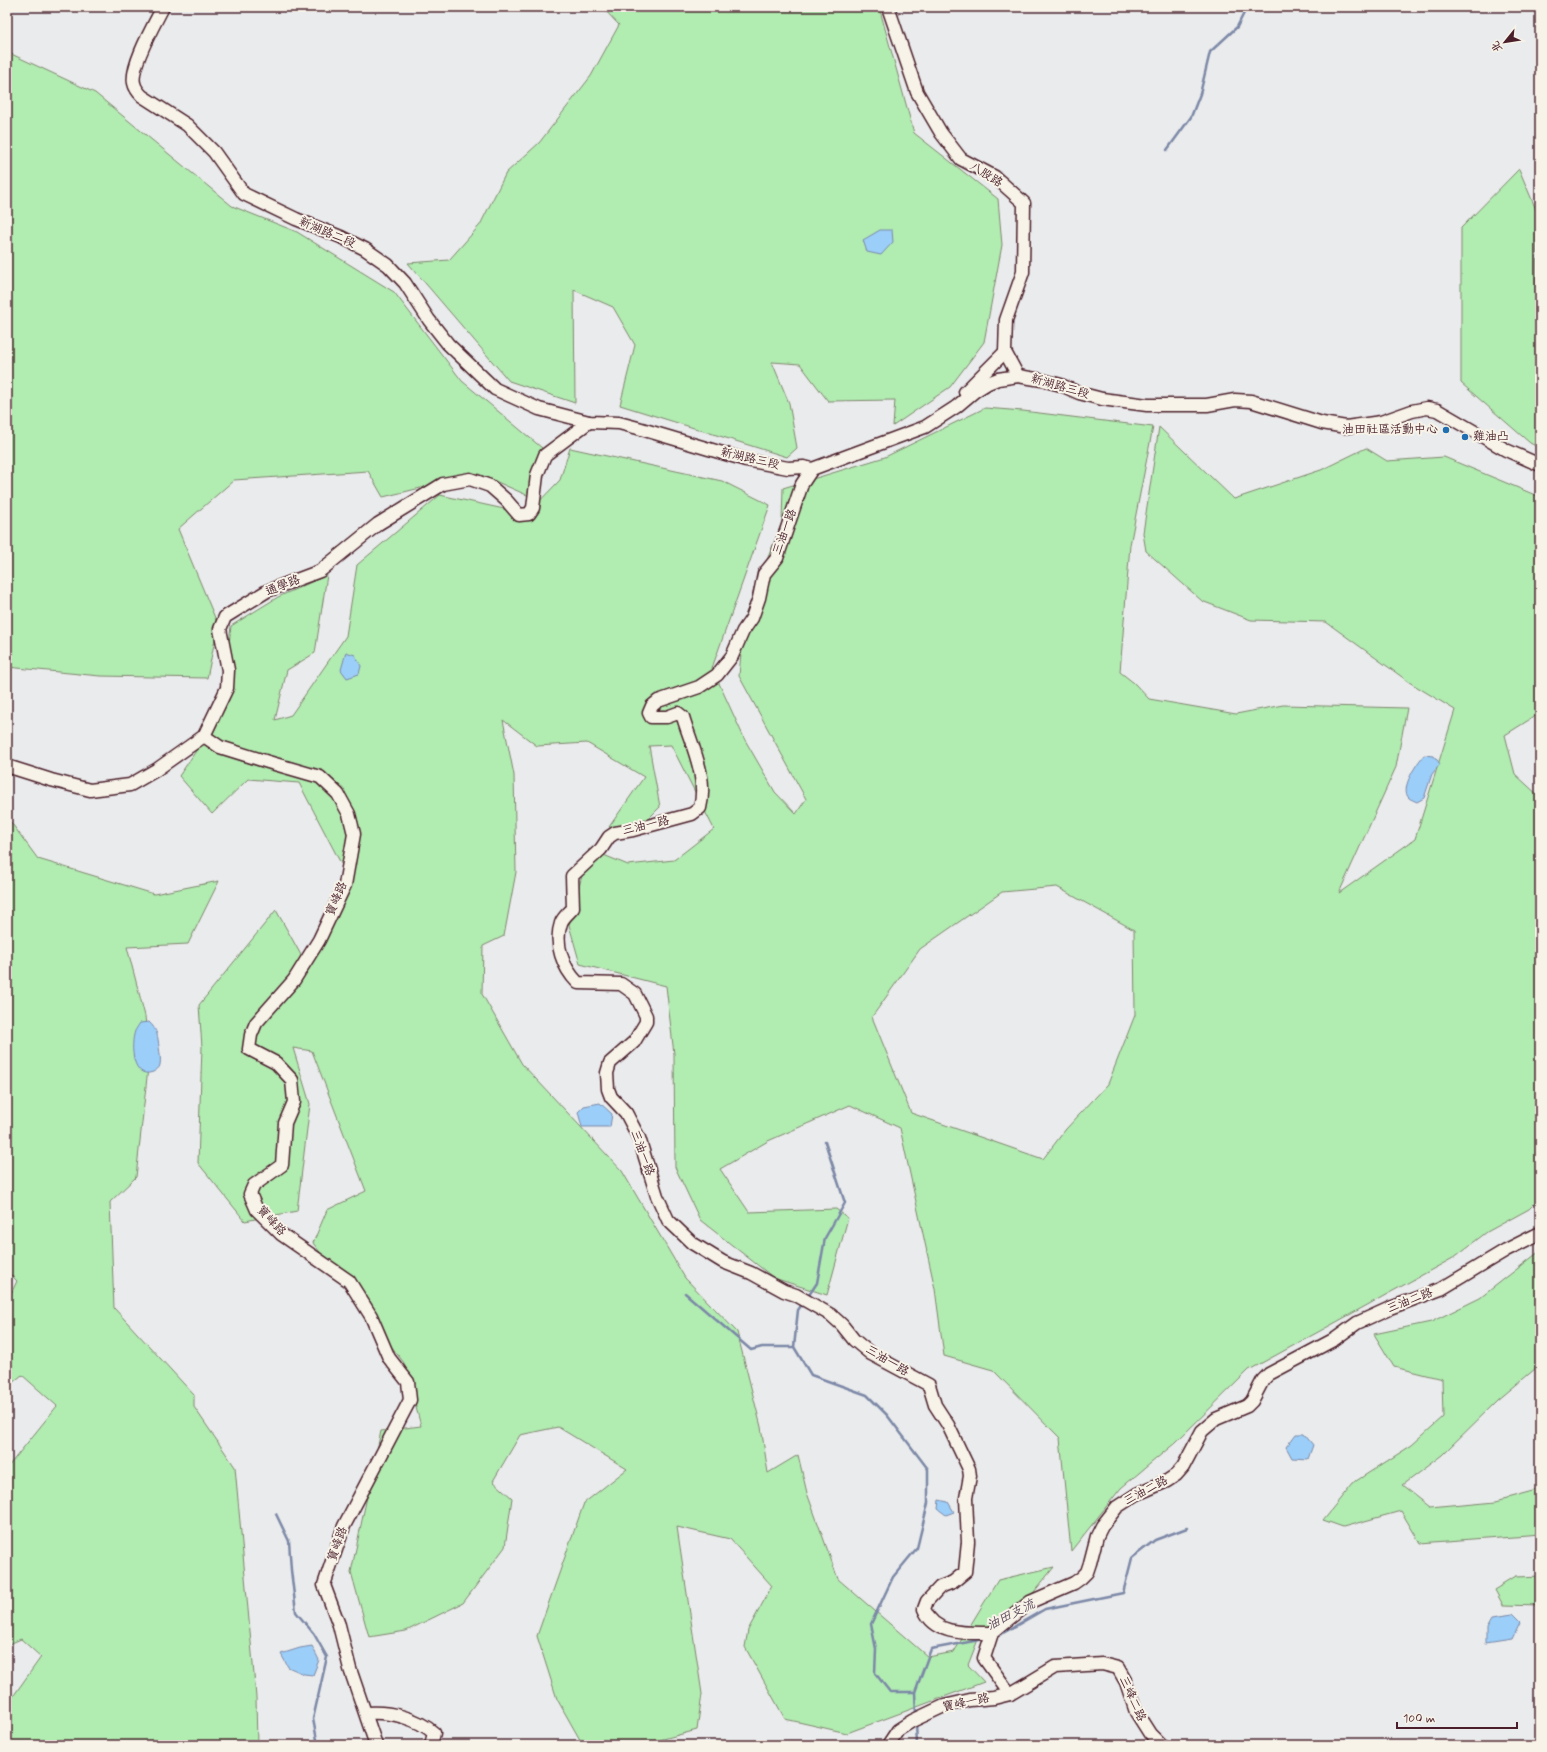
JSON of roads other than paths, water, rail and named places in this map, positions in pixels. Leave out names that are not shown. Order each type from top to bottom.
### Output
[{"type":"street","name":"新湖路二段","points":[[163,7],[135,68],[134,83],[136,90],[142,96],[187,126],[214,152],[244,194],[296,219],[341,237],[365,249],[388,266],[405,282],[429,320],[448,344],[495,389],[539,409],[589,422]]},
{"type":"street","name":"八股路","points":[[888,7],[917,92],[941,133],[962,159],[995,178],[1024,203],[1023,272],[1006,320],[1005,352]]},
{"type":"street","points":[[940,416],[1005,352],[1018,376]]},
{"type":"street","name":"新湖路三段","points":[[589,422],[619,424],[638,428],[761,463],[788,468],[804,467],[812,469],[925,427],[956,407],[975,391],[988,383],[998,379],[1018,376],[1061,385],[1079,394],[1102,399],[1147,405],[1207,404],[1235,400],[1251,401],[1322,423],[1346,426],[1381,422],[1412,411],[1427,408],[1437,410],[1506,450],[1540,464]]},
{"type":"street","name":"通學路","points":[[7,767],[90,790],[130,785],[156,770],[204,736],[227,688],[228,670],[220,629],[225,617],[267,591],[320,571],[378,524],[443,484],[470,479],[490,486],[506,500],[519,515],[529,514],[533,508],[536,475],[545,455],[589,422]]},
{"type":"street","name":"三油一路","points":[[812,469],[802,484],[777,558],[764,574],[759,598],[752,618],[743,631],[732,656],[717,675],[699,687],[658,701],[652,706],[649,713],[651,717],[667,717],[678,713],[683,717],[701,770],[703,797],[700,808],[692,814],[633,830],[615,833],[609,837],[601,849],[572,876],[573,908],[562,922],[558,945],[569,974],[578,983],[622,984],[635,994],[646,1016],[646,1022],[634,1042],[610,1063],[607,1073],[608,1089],[612,1098],[626,1113],[639,1138],[657,1196],[668,1220],[692,1243],[723,1262],[751,1273],[784,1291],[796,1295],[831,1315],[842,1325],[854,1340],[871,1354],[929,1385],[935,1406],[948,1425],[960,1447],[969,1469],[970,1476],[966,1498],[968,1542],[965,1572],[953,1582],[940,1587],[927,1601],[924,1609],[928,1619],[946,1629],[958,1633],[992,1633]]},
{"type":"street","name":"寶峰路","points":[[204,736],[220,747],[320,777],[338,794],[349,814],[354,834],[345,885],[319,940],[294,980],[256,1023],[251,1035],[249,1049],[276,1063],[292,1080],[294,1102],[285,1123],[282,1165],[254,1185],[250,1194],[257,1210],[281,1234],[349,1281],[371,1316],[389,1358],[408,1382],[410,1400],[344,1526],[324,1585],[339,1625],[350,1669],[367,1713],[376,1745]]},
{"type":"street","name":"三油二路","points":[[992,1633],[1030,1602],[1074,1583],[1081,1578],[1087,1572],[1097,1536],[1102,1526],[1113,1512],[1126,1500],[1167,1481],[1176,1475],[1183,1467],[1202,1431],[1216,1419],[1247,1406],[1252,1401],[1263,1380],[1269,1374],[1335,1339],[1357,1323],[1390,1308],[1442,1289],[1506,1250],[1540,1233]]},
{"type":"street","points":[[992,1633],[984,1658],[1010,1694]]},
{"type":"street","name":"三峰二路","points":[[1010,1694],[1055,1667],[1102,1664],[1118,1668],[1126,1682],[1136,1712],[1150,1734],[1161,1745]]},
{"type":"street","name":"寶峰一路","points":[[888,1745],[898,1730],[916,1719],[944,1706],[970,1700],[994,1698],[1010,1694]]},
{"type":"street","points":[[367,1713],[377,1712],[402,1717],[426,1726],[434,1732],[431,1745]]},
{"type":"water","points":[[880,230],[892,230],[893,242],[881,255],[867,252],[863,240]]},
{"type":"water","points":[[346,652],[355,655],[361,666],[359,674],[347,678],[341,670]]},
{"type":"water","points":[[1424,755],[1434,756],[1440,764],[1432,774],[1424,798],[1417,802],[1409,798],[1406,788],[1410,775]]},
{"type":"water","points":[[149,1022],[154,1027],[158,1037],[160,1065],[159,1068],[153,1072],[146,1073],[141,1071],[134,1060],[133,1037],[140,1023]]},
{"type":"water","points":[[600,1103],[612,1114],[610,1127],[582,1127],[578,1112],[584,1106]]},
{"type":"water","points":[[1296,1434],[1304,1434],[1313,1445],[1308,1459],[1292,1458],[1286,1447]]},
{"type":"water","points":[[939,1500],[948,1502],[954,1512],[946,1515],[938,1509]]},
{"type":"water","points":[[1512,1614],[1520,1622],[1512,1639],[1486,1643],[1486,1626],[1491,1617]]},
{"type":"water","points":[[312,1646],[319,1660],[313,1675],[304,1674],[288,1667],[281,1654],[300,1648]]},
{"type":"waterway","points":[[1167,150],[1191,117],[1200,94],[1210,52],[1237,27],[1247,7]]},
{"type":"waterway","points":[[807,1298],[817,1283],[825,1238],[845,1203],[825,1142]]},
{"type":"waterway","points":[[685,1293],[751,1350],[762,1347],[794,1347]]},
{"type":"waterway","points":[[803,1303],[798,1310],[794,1347],[811,1375],[867,1395],[887,1415],[928,1469],[928,1503],[917,1548],[893,1577],[871,1624],[876,1649],[875,1673],[890,1692],[915,1692]]},
{"type":"waterway","points":[[276,1514],[289,1541],[296,1612],[314,1634],[327,1657],[313,1719],[318,1745]]},
{"type":"waterway","name":"油田支流","points":[[998,1636],[1045,1609],[1123,1593],[1132,1558],[1155,1540],[1187,1528]]},
{"type":"waterway","name":"油田支流","points":[[916,1716],[915,1692],[931,1649],[985,1639]]},
{"type":"waterway","name":"油田支流","points":[[916,1723],[917,1745]]},
{"type":"place","name":"油田社區活動中心","points":[[1446,430]]},
{"type":"place","name":"雞油凸","points":[[1465,437]]}]
